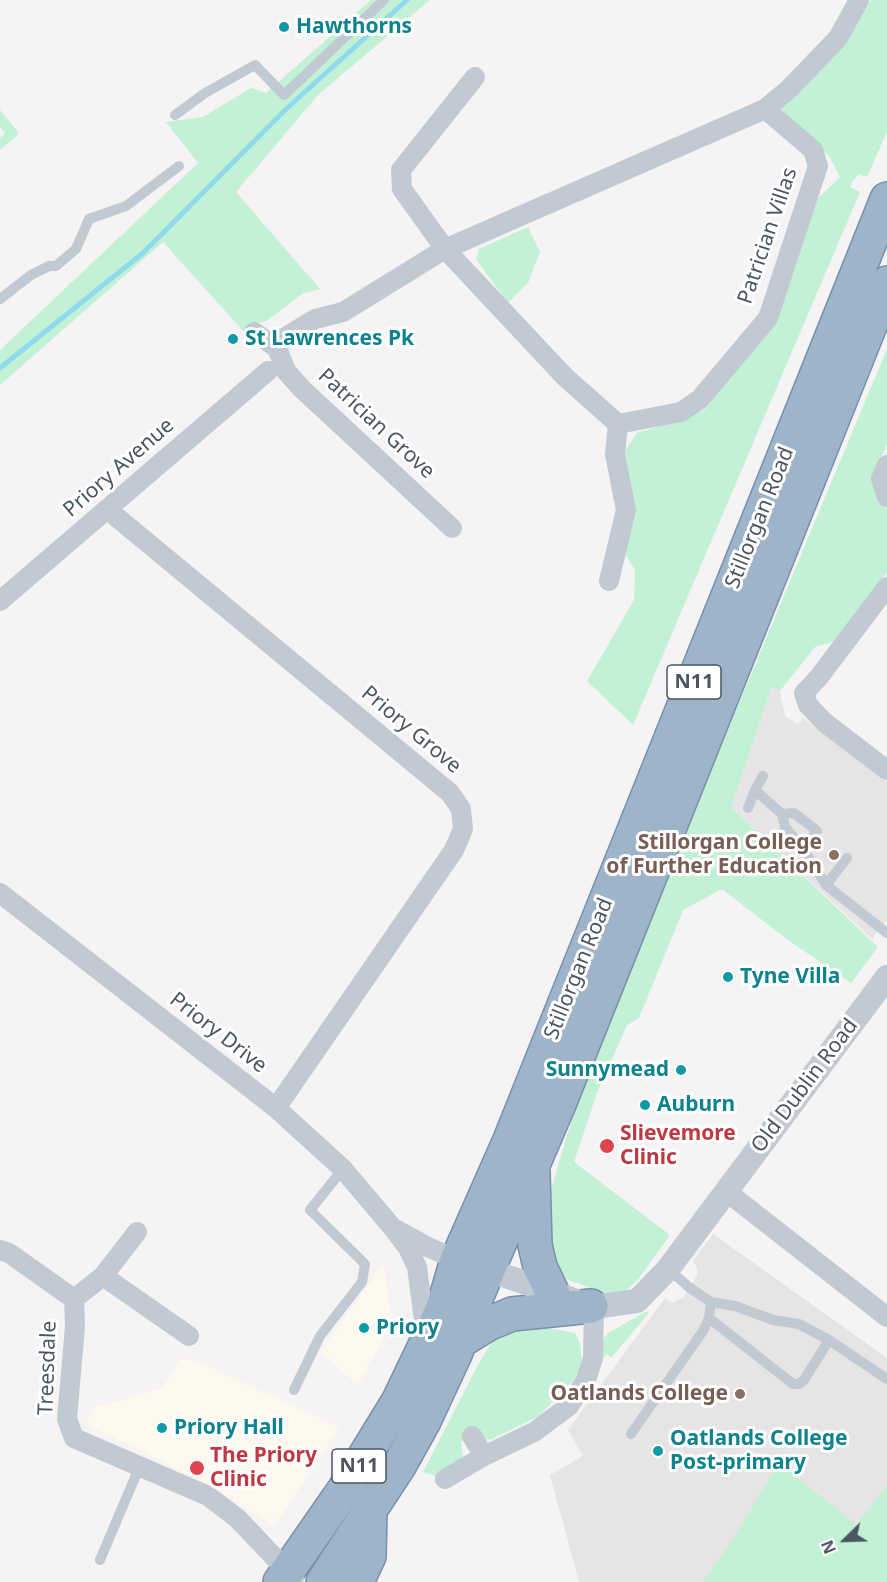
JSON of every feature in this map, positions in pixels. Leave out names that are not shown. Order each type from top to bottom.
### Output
[{"type":"highway","name":"Stillorgan Road","points":[[289,1578],[398,1402],[443,1308],[457,1260],[514,1129],[887,199]]},
{"type":"highway","name":"Stillorgan Road","points":[[323,1582],[370,1512],[424,1421],[459,1342],[533,1165],[887,283]]},
{"type":"highway","name":"N11","points":[[533,1165],[536,1245],[540,1267],[553,1293]]},
{"type":"highway","points":[[459,1342],[488,1324],[512,1314],[592,1306]]},
{"type":"highway","points":[[357,1582],[369,1556],[370,1512]]},
{"type":"street","points":[[254,332],[277,348],[284,338],[315,319],[343,312],[445,249],[765,109],[789,89],[838,38],[860,0]]},
{"type":"street","points":[[475,77],[401,170],[402,189],[445,249],[565,377],[618,424],[615,454],[626,510],[609,581]]},
{"type":"street","name":"Patrician Villas","points":[[618,424],[681,412],[700,399],[768,318],[818,166],[813,150],[765,109]]},
{"type":"street","name":"Patrician Grove","points":[[277,348],[286,371],[302,389],[452,528]]},
{"type":"street","name":"Priory Avenue","points":[[0,601],[268,371]]},
{"type":"street","points":[[887,465],[881,478],[887,497]]},
{"type":"street","name":"Priory Grove","points":[[108,510],[450,793],[461,809],[463,829],[454,850],[276,1108]]},
{"type":"street","points":[[887,587],[819,677],[804,693],[808,705],[824,722],[887,770]]},
{"type":"street","name":"Priory Drive","points":[[0,893],[276,1108],[343,1169],[408,1248],[417,1267],[427,1342]]},
{"type":"street","name":"Old Dublin Road","points":[[457,1260],[489,1269],[592,1306],[637,1301],[668,1269],[887,977]]},
{"type":"street","points":[[727,1192],[887,1317]]},
{"type":"street","name":"Priory Drive","points":[[392,1227],[457,1260]]},
{"type":"street","name":"Treesdale","points":[[74,1299],[103,1276],[137,1233]]},
{"type":"street","name":"Treesdale","points":[[0,1250],[9,1253],[74,1299]]},
{"type":"street","points":[[103,1276],[189,1336]]},
{"type":"street","name":"Treesdale","points":[[74,1299],[75,1326],[68,1419],[74,1438],[139,1468]]},
{"type":"street","points":[[445,1479],[484,1456],[534,1432],[569,1406],[586,1380],[593,1358],[592,1306]]},
{"type":"street","points":[[472,1436],[484,1456]]},
{"type":"street","points":[[139,1468],[208,1497],[237,1518],[289,1578]]},
{"type":"lane","points":[[176,115],[206,93],[255,65],[284,95],[384,0]]},
{"type":"lane","points":[[0,299],[31,275],[50,266],[56,266],[76,249],[89,219],[126,206],[178,166]]},
{"type":"lane","points":[[748,808],[762,776]]},
{"type":"lane","points":[[755,790],[782,814],[786,827],[826,885],[887,933]]},
{"type":"lane","points":[[782,814],[794,813],[817,831],[802,849]]},
{"type":"lane","points":[[826,885],[847,858]]},
{"type":"lane","points":[[294,1390],[320,1336],[362,1282],[365,1264],[310,1210],[343,1169]]},
{"type":"lane","points":[[668,1269],[711,1302],[735,1306],[773,1320],[799,1324],[829,1340],[887,1379]]},
{"type":"lane","points":[[631,1434],[703,1331],[709,1318],[711,1302]]},
{"type":"lane","points":[[709,1318],[793,1384],[799,1384],[804,1380],[829,1340]]},
{"type":"lane","points":[[100,1560],[139,1468]]},
{"type":"shaded area","name":"Stillorgan College of Further Education","points":[[772,685],[780,691],[785,716],[798,724],[803,718],[887,782],[887,920],[872,939],[731,807]]},
{"type":"shaded area","name":"Oatlands College","points":[[713,1234],[887,1358],[887,1582],[579,1582],[550,1475],[583,1456],[568,1430],[665,1298],[672,1303],[684,1297],[697,1275],[697,1268],[693,1261]]},
{"type":"shaded area","points":[[384,1263],[391,1320],[358,1385],[320,1352]]},
{"type":"shaded area","points":[[181,1358],[194,1360],[339,1427],[275,1526],[206,1483],[86,1424],[94,1408],[162,1388]]},
{"type":"green space","points":[[371,0],[430,0],[318,95],[236,192],[320,289],[302,294],[268,320],[253,325],[245,333],[163,242],[0,385],[0,350],[198,163],[166,122],[203,117],[251,88],[266,93]]},
{"type":"green space","points":[[871,0],[887,0],[887,132],[867,177],[859,174],[852,182],[850,187],[860,192],[633,725],[587,681],[634,600],[635,570],[625,554],[636,512],[625,451],[637,433],[683,419],[705,409],[776,322],[814,202],[840,177],[830,157],[784,118],[781,112],[782,104],[851,31]]},
{"type":"green space","points":[[0,110],[18,135],[0,150],[0,138],[5,133],[0,127]]},
{"type":"green space","points":[[528,227],[540,252],[528,283],[508,303],[476,259],[479,249]]},
{"type":"green space","points":[[887,349],[887,444],[875,471],[887,509],[887,572],[839,640],[815,647],[780,691],[772,686],[731,807],[878,947],[851,983],[788,940],[722,889],[683,910],[639,1018],[627,1025],[597,1093],[574,1162],[670,1235],[637,1281],[625,1291],[606,1294],[561,1277],[542,1220],[588,1065]]},
{"type":"green space","points":[[647,1311],[649,1313],[611,1358],[607,1354],[597,1366],[599,1346],[608,1333]]},
{"type":"green space","points":[[528,1324],[575,1333],[580,1344],[582,1363],[578,1375],[539,1416],[492,1439],[483,1440],[474,1434],[461,1442],[463,1458],[442,1478],[423,1472],[490,1345],[501,1333]]},
{"type":"green space","points":[[779,1463],[856,1525],[887,1486],[887,1582],[703,1582],[731,1542]]},
{"type":"waterway","points":[[0,368],[143,253],[286,109],[407,0]]},
{"type":"place","name":"Hawthorns","points":[[284,27]]},
{"type":"place","name":"St Lawrences Pk","points":[[233,339]]},
{"type":"place","name":"Stillorgan College of Further Education","points":[[834,855]]},
{"type":"place","name":"Tyne Villa","points":[[728,977]]},
{"type":"place","name":"Sunnymead","points":[[681,1070]]},
{"type":"place","name":"Auburn","points":[[645,1105]]},
{"type":"place","name":"Slievemore Clinic","points":[[607,1146]]},
{"type":"place","name":"Priory","points":[[364,1328]]},
{"type":"place","name":"Oatlands College","points":[[740,1394]]},
{"type":"place","name":"Priory Hall","points":[[162,1428]]},
{"type":"place","name":"Oatlands College Post-primary","points":[[658,1451]]},
{"type":"place","name":"The Priory Clinic","points":[[197,1468]]}]
